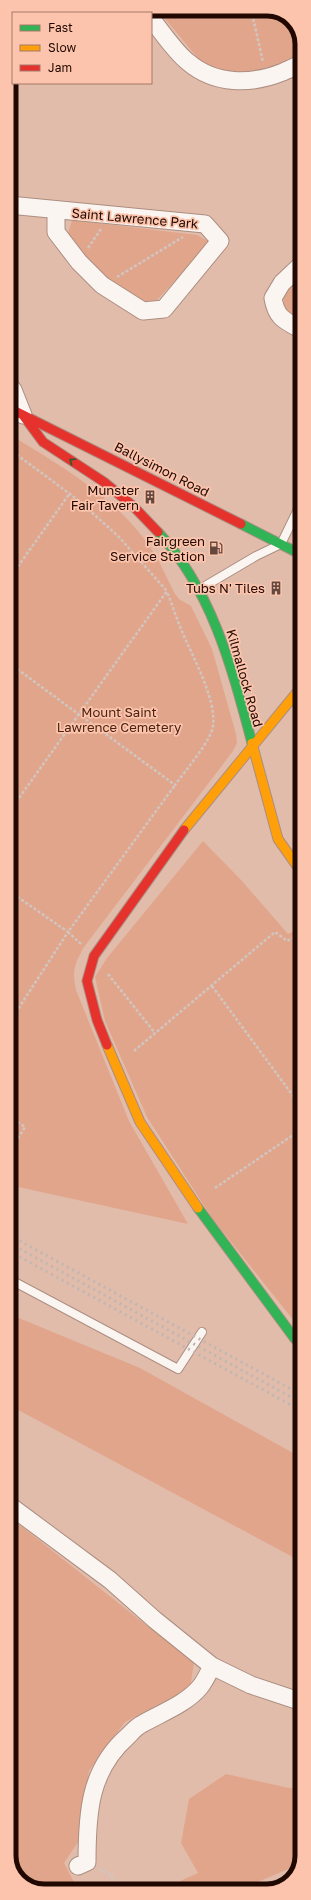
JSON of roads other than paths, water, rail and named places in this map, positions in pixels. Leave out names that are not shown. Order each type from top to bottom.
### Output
[{"type":"street","points":[[152,19],[187,62],[202,73],[234,81],[266,79],[295,65]]},
{"type":"street","name":"Saint Lawrence Park","points":[[16,206],[56,211],[205,224],[220,241],[164,309],[142,311],[102,285],[79,262],[56,232],[56,211]]},
{"type":"street","points":[[295,271],[282,283],[273,298],[274,308],[278,315],[295,326]]},
{"type":"street","name":"Kilmallock Road","points":[[16,411],[43,442],[104,482],[133,506],[165,540],[191,574],[214,618],[231,665],[278,839],[295,863]]},
{"type":"street","name":"Ballysimon Road","points":[[16,411],[295,551]]},
{"type":"street","points":[[295,695],[173,843],[94,956],[87,981],[97,1020],[140,1122],[205,1218],[295,1339]]},
{"type":"street","points":[[16,1510],[110,1580],[155,1620],[212,1666],[251,1685],[295,1700]]},
{"type":"street","points":[[82,1864],[90,1805],[95,1786],[104,1764],[118,1744],[139,1726],[187,1699],[200,1687],[212,1666]]},
{"type":"lane","points":[[199,590],[256,556],[281,544],[295,515]]},
{"type":"lane","points":[[16,1283],[178,1369],[202,1332]]},
{"type":"railway","points":[[16,1239],[295,1391]]},
{"type":"railway","points":[[16,1247],[295,1399]]},
{"type":"railway","points":[[16,1255],[295,1407]]},
{"type":"place","name":"Munster Fair Tavern","points":[[150,497]]},
{"type":"place","name":"Fairgreen Service Station","points":[[216,548]]},
{"type":"place","name":"Tubs N' Tiles","points":[[276,588]]},
{"type":"park label","name":"Mount Saint Lawrence Cemetery","points":[[119,720]]}]
